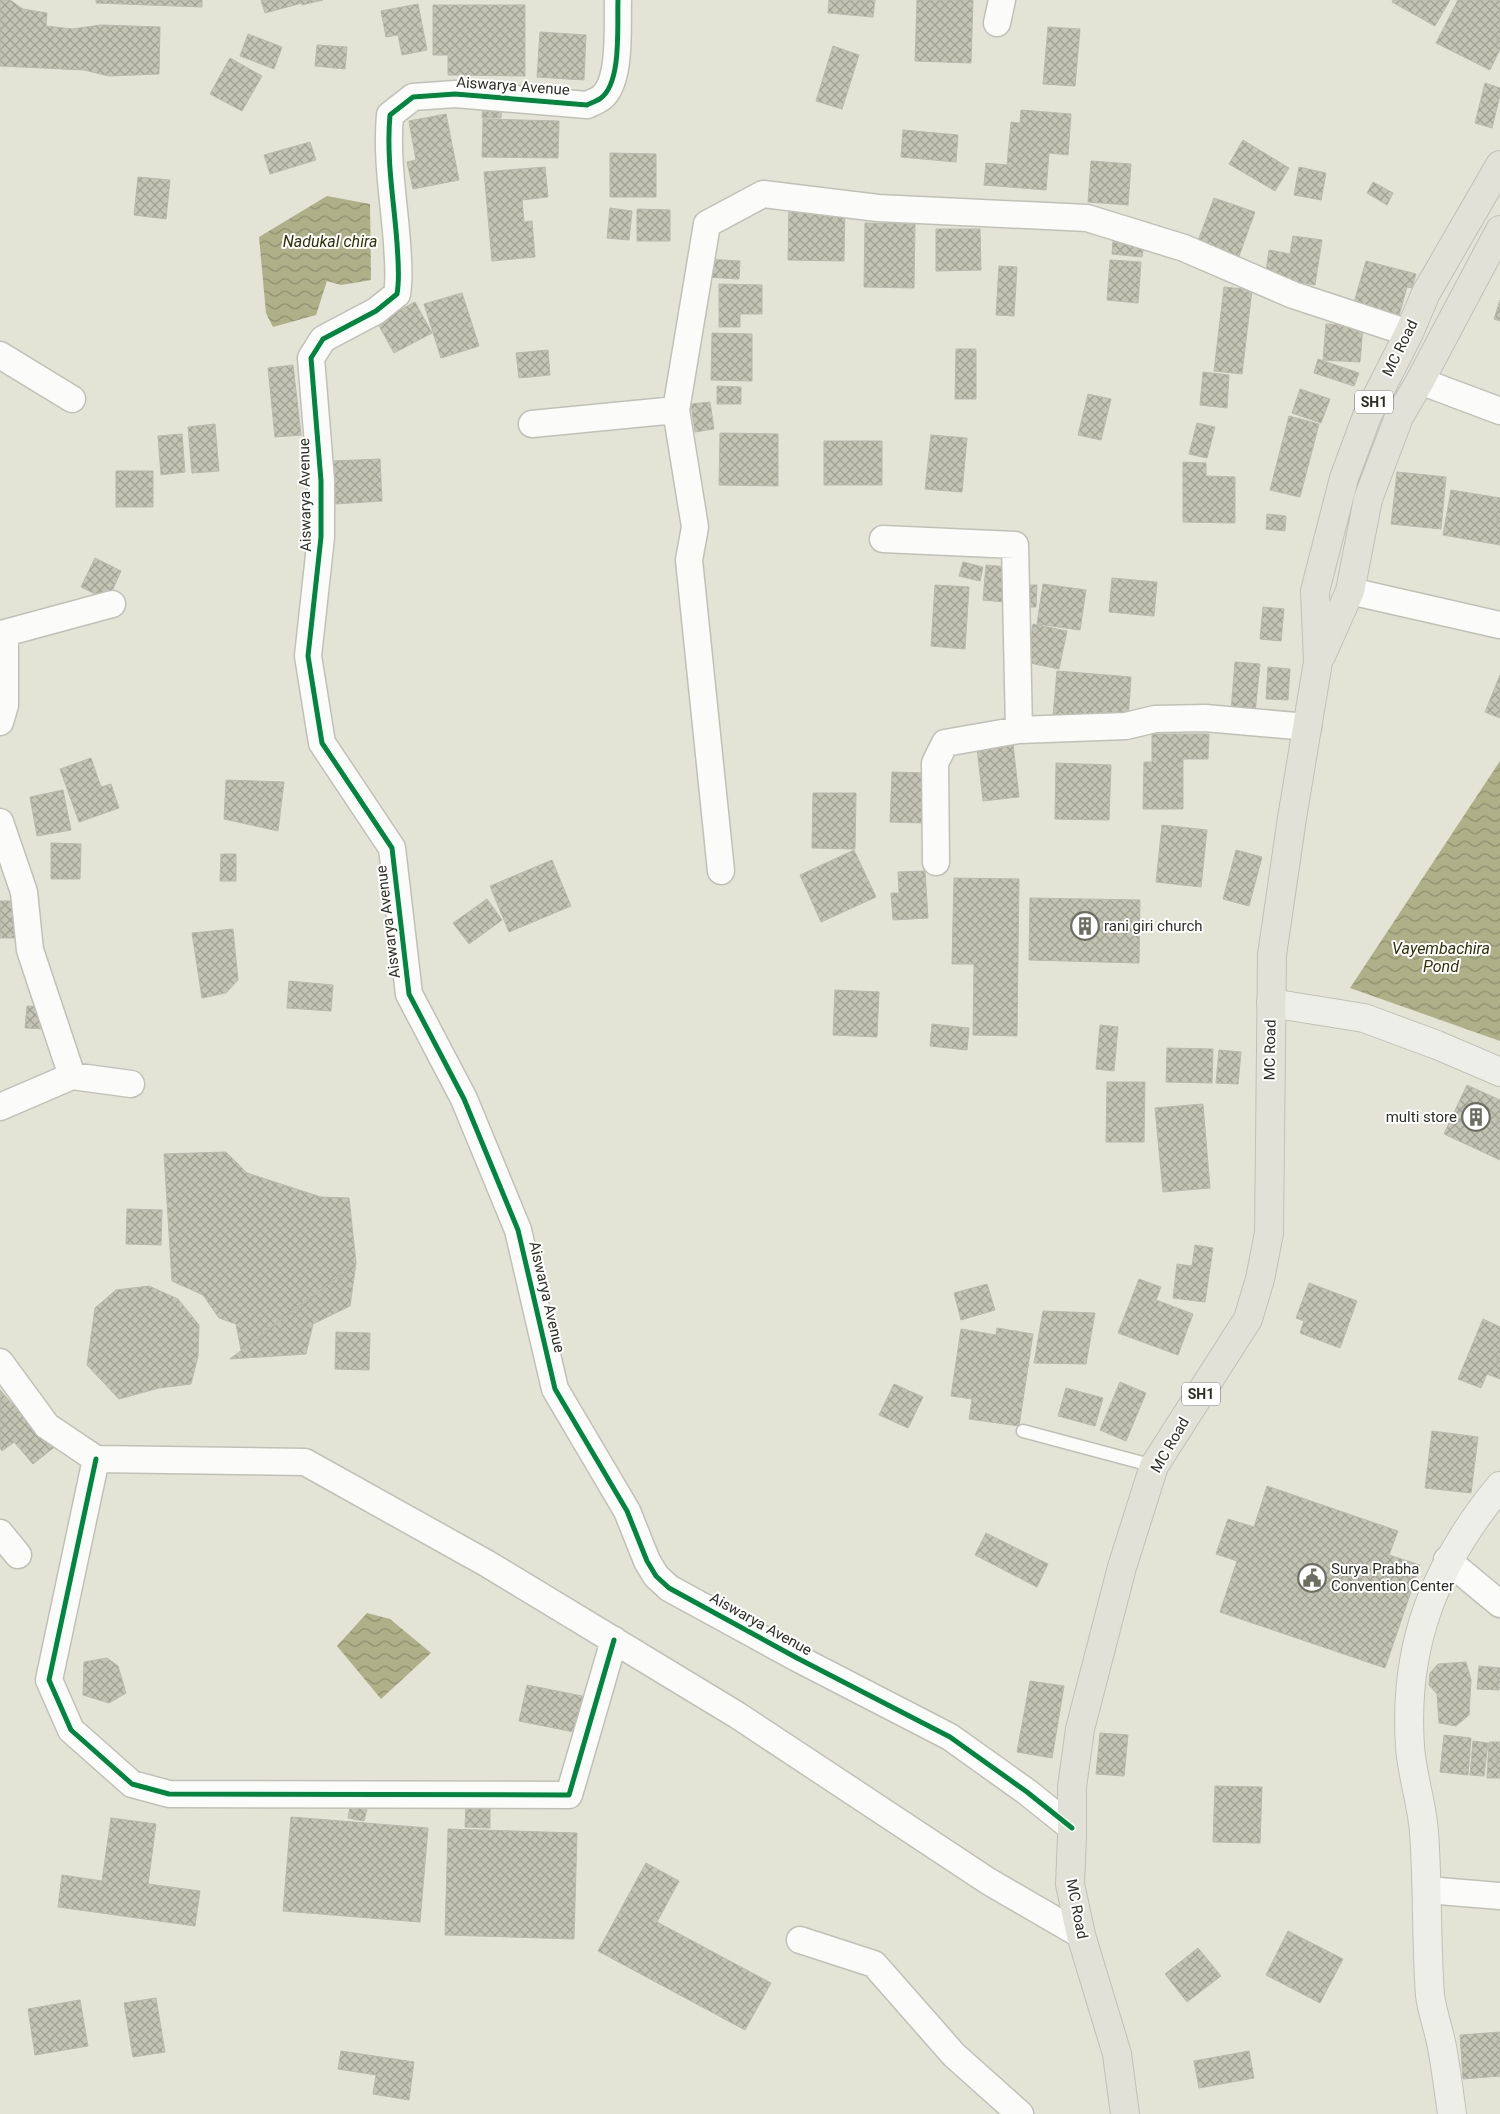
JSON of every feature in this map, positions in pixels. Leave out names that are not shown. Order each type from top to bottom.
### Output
[{"type":"main road","name":"MC Road","points":[[1125,2114],[1117,2054],[1081,1935],[1070,1884],[1072,1787],[1080,1729],[1122,1567],[1154,1466],[1248,1319],[1260,1279],[1268,1233],[1272,955],[1318,662],[1315,591],[1344,478],[1367,416],[1409,334],[1426,293],[1500,165]]},
{"type":"main road","name":"MC Road","points":[[1318,662],[1350,591],[1368,499],[1399,417],[1494,257],[1500,230]]},
{"type":"street","name":"Aiswarya Avenue","points":[[618,0],[616,68],[608,88],[601,98],[586,105],[455,94],[413,97],[390,115],[387,144],[394,198],[399,280],[397,294],[376,311],[323,339],[311,358],[320,481],[321,537],[308,656],[322,743],[392,848],[409,994],[464,1098],[518,1230],[555,1389],[627,1511],[647,1561],[656,1576],[669,1588],[950,1738],[1027,1792],[1072,1828]]},
{"type":"street","points":[[721,871],[689,560],[695,527],[676,410],[708,224],[763,194],[878,208],[1087,218],[1184,248],[1293,295],[1409,334]]},
{"type":"street","points":[[0,355],[72,399]]},
{"type":"street","points":[[1420,381],[1500,411]]},
{"type":"street","points":[[532,424],[676,410]]},
{"type":"street","points":[[883,539],[1015,545],[1019,730]]},
{"type":"street","points":[[1350,591],[1500,625]]},
{"type":"street","points":[[0,722],[5,706],[5,633],[112,604]]},
{"type":"street","points":[[936,862],[934,763],[945,743],[1019,730],[1126,726],[1156,719],[1205,718],[1308,727]]},
{"type":"street","points":[[0,822],[24,892],[30,950],[72,1076]]},
{"type":"street","points":[[1271,1003],[1364,1018],[1437,1045],[1500,1072]]},
{"type":"street","points":[[0,1107],[72,1076],[131,1084]]},
{"type":"street","points":[[0,1362],[47,1426],[96,1459],[305,1462],[486,1563],[614,1640],[737,1715],[988,1881],[1081,1935]]},
{"type":"street","points":[[96,1459],[49,1680],[71,1730],[132,1784],[169,1794],[569,1795],[614,1640]]},
{"type":"street","points":[[1452,2114],[1442,2046],[1430,1997],[1424,1830],[1410,1747],[1411,1683],[1414,1660],[1427,1605],[1447,1560],[1478,1512],[1500,1486]]},
{"type":"street","points":[[0,1532],[18,1555]]},
{"type":"street","points":[[1447,1560],[1500,1604]]},
{"type":"street","points":[[1427,1890],[1500,1896]]},
{"type":"street","points":[[800,1940],[874,1964],[954,2055],[1020,2114]]},
{"type":"lane","points":[[1024,1431],[1154,1466]]},
{"type":"water","name":"Nadukal chira","points":[[327,196],[370,204],[371,280],[341,285],[327,281],[316,315],[273,327],[266,313],[259,237]]},
{"type":"water","name":"Vayembachira Pond","points":[[1500,761],[1500,1041],[1350,988]]},
{"type":"water","points":[[367,1613],[390,1619],[431,1653],[381,1699],[337,1646]]},
{"type":"building","points":[[0,0],[10,0],[23,9],[47,13],[46,26],[72,29],[101,25],[160,27],[159,74],[109,76],[84,70],[0,66]]},
{"type":"building","points":[[96,0],[202,0],[202,7],[96,3]]},
{"type":"building","points":[[261,0],[323,0],[302,5],[302,3],[265,13]]},
{"type":"building","points":[[829,0],[875,0],[873,17],[828,13]]},
{"type":"building","points":[[917,0],[973,0],[971,63],[915,61]]},
{"type":"building","points":[[1393,0],[1450,0],[1435,26],[1392,2]]},
{"type":"building","points":[[1458,0],[1500,0],[1500,49],[1490,70],[1436,43]]},
{"type":"building","points":[[418,4],[427,50],[402,55],[398,35],[386,37],[381,11]]},
{"type":"building","points":[[433,5],[525,5],[525,76],[448,75],[448,55],[433,55]]},
{"type":"building","points":[[1048,27],[1080,29],[1075,86],[1043,84]]},
{"type":"building","points":[[540,32],[586,35],[584,80],[537,77]]},
{"type":"building","points":[[248,34],[282,47],[274,69],[240,56]]},
{"type":"building","points":[[317,45],[347,47],[345,69],[315,66]]},
{"type":"building","points":[[833,46],[859,55],[842,109],[816,101]]},
{"type":"building","points":[[230,58],[262,76],[242,111],[210,94]]},
{"type":"building","points":[[1485,83],[1500,88],[1492,128],[1475,123]]},
{"type":"building","points":[[483,105],[502,106],[501,118],[482,118]]},
{"type":"building","points":[[1021,110],[1071,114],[1068,155],[1049,153],[1046,190],[984,185],[986,163],[1007,165],[1011,122],[1020,123]]},
{"type":"building","points":[[446,114],[459,180],[413,189],[407,162],[416,160],[409,121]]},
{"type":"building","points":[[483,119],[559,121],[558,158],[482,157]]},
{"type":"building","points":[[903,130],[958,135],[956,162],[901,157]]},
{"type":"building","points":[[1243,140],[1289,168],[1275,191],[1229,164]]},
{"type":"building","points":[[310,142],[316,160],[270,174],[264,155]]},
{"type":"building","points":[[610,153],[656,154],[656,197],[610,197]]},
{"type":"building","points":[[1091,161],[1131,164],[1128,205],[1088,202]]},
{"type":"building","points":[[545,167],[548,197],[522,200],[524,222],[532,221],[535,257],[492,261],[484,172]]},
{"type":"building","points":[[1299,167],[1326,173],[1321,200],[1294,195]]},
{"type":"building","points":[[138,177],[170,180],[166,219],[134,215]]},
{"type":"building","points":[[1373,182],[1393,193],[1387,205],[1367,193]]},
{"type":"building","points":[[1214,198],[1255,212],[1239,256],[1198,241]]},
{"type":"building","points":[[789,201],[845,207],[844,261],[788,260]]},
{"type":"building","points":[[610,208],[632,211],[629,240],[607,238]]},
{"type":"building","points":[[637,209],[670,210],[670,241],[637,241]]},
{"type":"building","points":[[865,223],[915,224],[914,288],[864,287]]},
{"type":"building","points":[[936,229],[980,229],[981,270],[936,271]]},
{"type":"building","points":[[1293,236],[1322,240],[1315,285],[1265,278],[1269,250],[1290,254]]},
{"type":"building","points":[[1113,240],[1144,243],[1142,257],[1112,254]]},
{"type":"building","points":[[706,259],[740,261],[739,279],[705,277]]},
{"type":"building","points":[[1110,260],[1141,262],[1138,303],[1107,300]]},
{"type":"building","points":[[1366,261],[1416,274],[1412,288],[1407,287],[1398,319],[1353,306]]},
{"type":"building","points":[[999,266],[1017,267],[1014,316],[996,315]]},
{"type":"building","points":[[719,284],[762,285],[762,314],[740,314],[740,327],[719,327]]},
{"type":"building","points":[[1224,287],[1252,290],[1242,374],[1214,371]]},
{"type":"building","points":[[462,293],[479,346],[441,358],[424,304]]},
{"type":"building","points":[[1500,300],[1500,321],[1494,319]]},
{"type":"building","points":[[415,302],[432,333],[394,353],[377,322]]},
{"type":"building","points":[[1326,324],[1363,326],[1360,362],[1323,360]]},
{"type":"building","points":[[712,333],[752,334],[752,381],[711,380]]},
{"type":"building","points":[[956,349],[976,349],[976,399],[955,399]]},
{"type":"building","points":[[548,350],[550,375],[519,378],[516,353]]},
{"type":"building","points":[[1318,359],[1359,373],[1354,386],[1314,373]]},
{"type":"building","points":[[293,365],[301,435],[275,437],[268,368]]},
{"type":"building","points":[[1203,372],[1229,375],[1227,408],[1200,405]]},
{"type":"building","points":[[717,386],[741,387],[741,404],[717,404]]},
{"type":"building","points":[[1300,389],[1330,399],[1321,423],[1292,413]]},
{"type":"building","points":[[1088,394],[1111,399],[1101,440],[1078,435]]},
{"type":"building","points":[[710,402],[714,429],[695,432],[691,404]]},
{"type":"building","points":[[1289,416],[1319,424],[1300,497],[1270,490]]},
{"type":"building","points":[[1197,423],[1215,427],[1207,458],[1189,454]]},
{"type":"building","points":[[215,424],[219,471],[192,473],[188,427]]},
{"type":"building","points":[[720,433],[778,434],[778,486],[719,485]]},
{"type":"building","points":[[182,434],[185,472],[161,475],[158,436]]},
{"type":"building","points":[[931,435],[967,438],[962,492],[925,489]]},
{"type":"building","points":[[824,441],[882,441],[882,485],[824,485]]},
{"type":"building","points":[[380,459],[382,501],[335,504],[333,461]]},
{"type":"building","points":[[1183,462],[1206,463],[1206,476],[1235,477],[1235,523],[1183,522]]},
{"type":"building","points":[[116,471],[153,471],[153,507],[116,507]]},
{"type":"building","points":[[1397,472],[1446,477],[1441,529],[1391,524]]},
{"type":"building","points":[[1451,490],[1500,498],[1500,545],[1443,535]]},
{"type":"building","points":[[1267,514],[1286,516],[1285,531],[1266,529]]},
{"type":"building","points":[[95,558],[121,571],[108,600],[81,587]]},
{"type":"building","points":[[963,562],[983,567],[980,581],[959,576]]},
{"type":"building","points":[[986,565],[1007,567],[1004,602],[983,600]]},
{"type":"building","points":[[1112,578],[1157,582],[1154,616],[1109,612]]},
{"type":"building","points":[[1043,584],[1086,590],[1080,630],[1037,624]]},
{"type":"building","points":[[935,585],[969,587],[965,649],[931,646]]},
{"type":"building","points":[[1025,585],[1037,585],[1036,607],[1024,607]]},
{"type":"building","points":[[1263,607],[1284,609],[1281,641],[1260,639]]},
{"type":"building","points":[[1033,624],[1067,631],[1059,669],[1025,662]]},
{"type":"building","points":[[1235,662],[1260,664],[1255,713],[1231,711]]},
{"type":"building","points":[[1268,667],[1290,669],[1288,700],[1266,699]]},
{"type":"building","points":[[1057,671],[1131,677],[1128,722],[1053,716]]},
{"type":"building","points":[[1500,675],[1500,718],[1485,712]]},
{"type":"building","points":[[1152,734],[1209,734],[1208,759],[1183,759],[1183,809],[1143,809],[1144,762],[1152,762]]},
{"type":"building","points":[[1013,744],[1019,797],[983,801],[977,748]]},
{"type":"building","points":[[91,758],[101,787],[111,784],[119,808],[79,822],[60,769]]},
{"type":"building","points":[[1056,763],[1111,765],[1109,820],[1055,819]]},
{"type":"building","points":[[892,772],[925,773],[923,823],[890,822]]},
{"type":"building","points":[[226,780],[284,782],[278,831],[224,819]]},
{"type":"building","points":[[63,790],[71,830],[37,836],[30,797]]},
{"type":"building","points":[[813,793],[856,793],[855,849],[812,848]]},
{"type":"building","points":[[1162,825],[1207,830],[1201,887],[1156,882]]},
{"type":"building","points":[[51,843],[81,844],[80,879],[51,879]]},
{"type":"building","points":[[854,850],[876,897],[821,922],[800,875]]},
{"type":"building","points":[[1236,850],[1262,857],[1249,906],[1223,899]]},
{"type":"building","points":[[221,854],[236,854],[236,881],[220,881]]},
{"type":"building","points":[[552,860],[571,906],[509,932],[490,886]]},
{"type":"building","points":[[925,871],[928,918],[893,920],[891,893],[899,893],[898,872]]},
{"type":"building","points":[[954,878],[1019,879],[1017,1036],[973,1035],[974,964],[952,964]]},
{"type":"building","name":"rani giri church","points":[[1030,898],[1140,900],[1139,963],[1029,960]]},
{"type":"building","points":[[487,899],[502,920],[469,944],[453,923]]},
{"type":"building","points":[[0,901],[15,901],[15,938],[0,938]]},
{"type":"building","points":[[233,929],[238,980],[226,993],[202,998],[192,933]]},
{"type":"building","points":[[289,981],[333,985],[331,1011],[287,1008]]},
{"type":"building","points":[[835,990],[879,992],[877,1037],[833,1035]]},
{"type":"building","points":[[27,1006],[48,1007],[46,1029],[25,1028]]},
{"type":"building","points":[[932,1024],[969,1028],[967,1050],[930,1046]]},
{"type":"building","points":[[1100,1025],[1118,1027],[1114,1071],[1096,1069]]},
{"type":"building","points":[[1167,1048],[1213,1049],[1212,1083],[1166,1082]]},
{"type":"building","points":[[1219,1050],[1241,1052],[1238,1084],[1216,1083]]},
{"type":"building","points":[[1107,1082],[1145,1082],[1144,1142],[1106,1142]]},
{"type":"building","name":"multi store","points":[[1467,1085],[1500,1100],[1500,1160],[1444,1134]]},
{"type":"building","points":[[1203,1104],[1210,1188],[1163,1192],[1155,1108]]},
{"type":"building","points":[[226,1152],[247,1173],[321,1197],[349,1198],[356,1263],[241,1350],[236,1324],[219,1318],[203,1295],[172,1281],[164,1154]]},
{"type":"building","points":[[127,1209],[162,1210],[161,1245],[126,1244]]},
{"type":"building","points":[[1195,1245],[1213,1248],[1205,1302],[1173,1298],[1177,1264],[1192,1266]]},
{"type":"building","points":[[356,1263],[350,1306],[313,1324],[306,1354],[230,1359]]},
{"type":"building","points":[[1139,1279],[1161,1287],[1156,1300],[1193,1314],[1178,1355],[1118,1333]]},
{"type":"building","points":[[1309,1283],[1357,1301],[1340,1348],[1300,1333],[1304,1321],[1296,1318]]},
{"type":"building","points":[[987,1284],[995,1310],[961,1320],[954,1293]]},
{"type":"building","points":[[149,1286],[178,1299],[199,1325],[198,1356],[191,1384],[159,1388],[119,1399],[87,1365],[95,1308],[116,1290]]},
{"type":"building","points":[[1043,1311],[1095,1313],[1086,1364],[1034,1363]]},
{"type":"building","points":[[1483,1319],[1500,1327],[1500,1379],[1487,1374],[1481,1388],[1458,1379]]},
{"type":"building","points":[[997,1328],[1033,1334],[1019,1426],[969,1419],[972,1399],[951,1396],[961,1329],[996,1335]]},
{"type":"building","points":[[336,1332],[370,1333],[369,1370],[335,1369]]},
{"type":"building","points":[[1120,1382],[1146,1393],[1126,1441],[1100,1430]]},
{"type":"building","points":[[894,1384],[923,1397],[908,1428],[879,1415]]},
{"type":"building","points":[[1066,1388],[1103,1398],[1095,1426],[1058,1416]]},
{"type":"building","points":[[0,1390],[12,1404],[19,1398],[57,1445],[33,1464],[14,1442],[2,1451],[0,1448]]},
{"type":"building","points":[[1432,1431],[1478,1437],[1471,1493],[1425,1488]]},
{"type":"building","points":[[1267,1486],[1398,1531],[1389,1555],[1420,1565],[1385,1668],[1220,1612],[1237,1561],[1216,1554],[1228,1519],[1254,1527]]},
{"type":"building","points":[[986,1533],[1048,1564],[1037,1587],[975,1555]]},
{"type":"building","points":[[107,1658],[118,1666],[126,1693],[109,1703],[83,1695],[84,1662]]},
{"type":"building","points":[[1466,1662],[1471,1680],[1469,1715],[1456,1726],[1439,1723],[1437,1694],[1429,1685],[1430,1673],[1438,1664]]},
{"type":"building","points":[[1479,1666],[1500,1668],[1499,1690],[1477,1689]]},
{"type":"building","points":[[1030,1681],[1064,1686],[1052,1758],[1017,1752]]},
{"type":"building","points":[[527,1685],[587,1697],[579,1733],[519,1721]]},
{"type":"building","points":[[1100,1733],[1128,1735],[1124,1776],[1096,1774]]},
{"type":"building","points":[[1444,1735],[1471,1738],[1468,1775],[1440,1772]]},
{"type":"building","points":[[1473,1741],[1488,1743],[1484,1776],[1470,1775]]},
{"type":"building","points":[[1489,1742],[1500,1742],[1500,1778],[1487,1778]]},
{"type":"building","points":[[1215,1786],[1262,1787],[1260,1843],[1213,1842]]},
{"type":"building","points":[[351,1801],[368,1805],[364,1821],[348,1818]]},
{"type":"building","points":[[466,1805],[490,1806],[490,1828],[465,1827]]},
{"type":"building","points":[[291,1817],[428,1828],[420,1922],[283,1911]]},
{"type":"building","points":[[111,1818],[156,1824],[148,1884],[200,1891],[195,1926],[58,1907],[62,1875],[102,1881]]},
{"type":"building","points":[[448,1829],[577,1833],[574,1939],[445,1935]]},
{"type":"building","points":[[646,1863],[679,1881],[657,1922],[771,1983],[745,2030],[598,1951]]},
{"type":"building","points":[[1288,1931],[1343,1959],[1320,2003],[1266,1975]]},
{"type":"building","points":[[1198,1948],[1221,1976],[1187,2002],[1165,1974]]},
{"type":"building","points":[[156,1998],[165,2052],[133,2057],[124,2003]]},
{"type":"building","points":[[80,2000],[88,2046],[35,2055],[28,2009]]},
{"type":"building","points":[[1500,2032],[1500,2076],[1463,2079],[1460,2035]]},
{"type":"building","points":[[341,2051],[414,2062],[409,2100],[373,2094],[376,2075],[338,2069]]},
{"type":"building","points":[[1249,2051],[1254,2078],[1199,2088],[1194,2061]]},
{"type":"cycle path","points":[[618,0],[618,38],[615,67],[608,90],[596,101],[587,105],[455,94],[413,97],[390,115],[390,163],[397,243],[397,294],[376,311],[323,339],[311,358],[321,481],[321,537],[308,656],[322,743],[392,848],[409,994],[464,1099],[518,1230],[555,1389],[627,1511],[647,1561],[656,1576],[669,1588],[797,1658],[950,1737],[1027,1792],[1072,1828]]},
{"type":"cycle path","points":[[96,1459],[49,1680],[71,1730],[132,1784],[169,1794],[569,1795],[614,1640]]},
{"type":"place","name":"rani giri church","points":[[1085,926]]},
{"type":"place","name":"multi store","points":[[1476,1117]]},
{"type":"place","name":"Surya Prabha Convention Center","points":[[1312,1578]]}]
